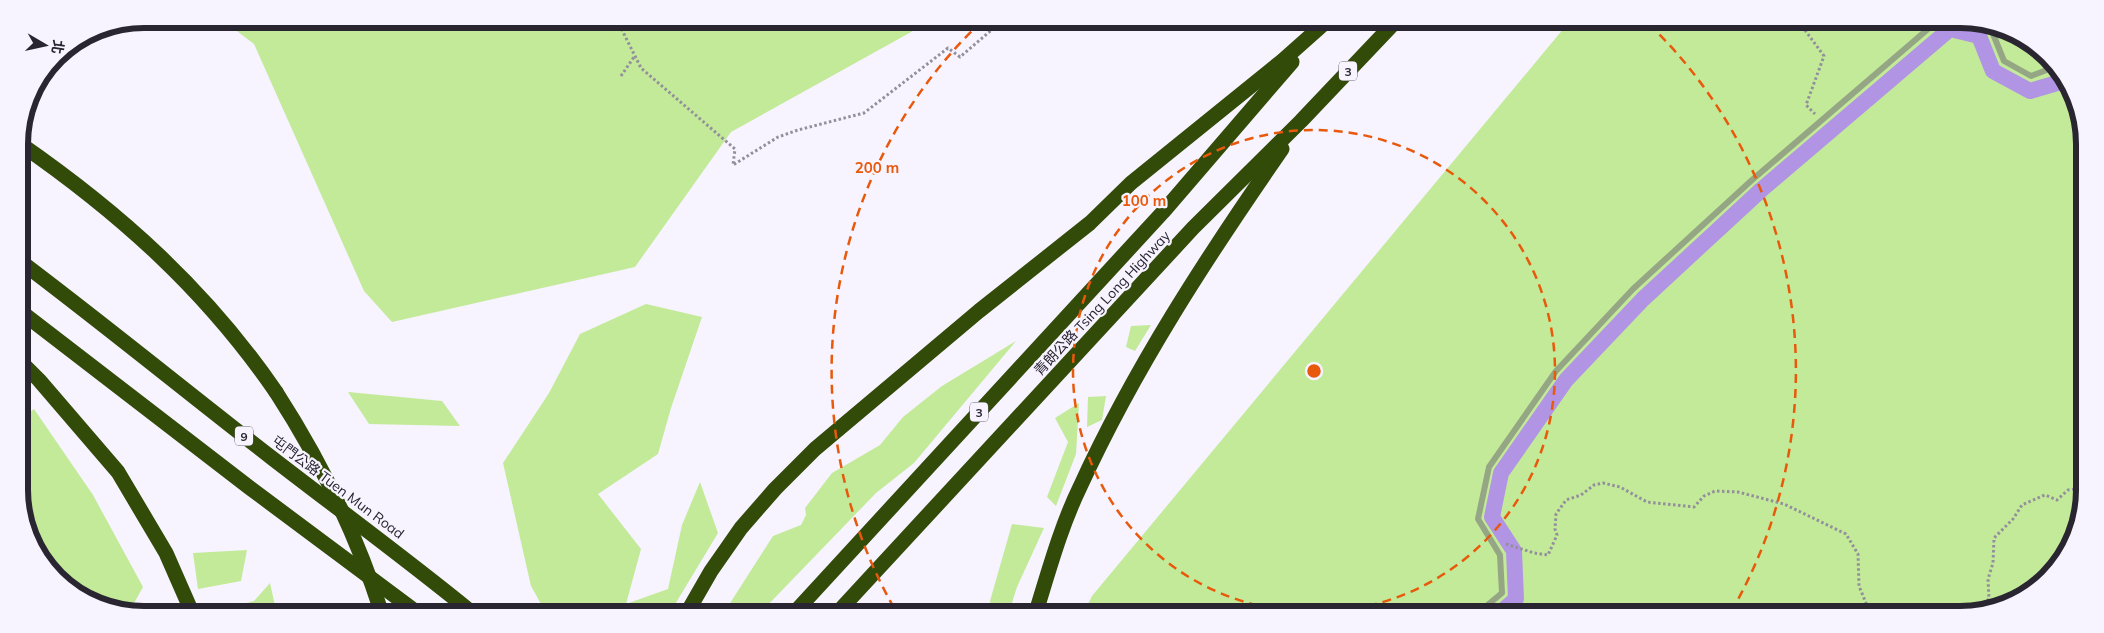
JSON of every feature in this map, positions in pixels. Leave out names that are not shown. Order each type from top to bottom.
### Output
[{"type":"highway","points":[[691,606],[711,571],[741,528],[774,489],[815,449],[980,311],[1090,223],[1131,184],[1320,28]]},
{"type":"highway","name":"青朗公路 Tsing Long Highway","points":[[801,606],[1163,212],[1322,28]]},
{"type":"highway","name":"青朗公路 Tsing Long Highway","points":[[844,606],[1193,228],[1301,121],[1389,28]]},
{"type":"highway","points":[[1038,606],[1079,488],[1118,408],[1162,330],[1301,121]]},
{"type":"highway","points":[[28,150],[102,204],[173,267],[233,334],[276,392],[308,444],[360,550],[379,606]]},
{"type":"highway","name":"屯門公路 Tuen Mun Road","points":[[28,266],[464,606]]},
{"type":"highway","points":[[28,317],[250,488],[408,606]]},
{"type":"highway","points":[[28,369],[118,472],[166,553],[189,606]]},
{"type":"lane","points":[[1487,605],[1502,593],[1500,555],[1478,519],[1489,467],[1556,371],[1633,289],[1821,120],[1930,28]]},
{"type":"lane","points":[[1992,31],[2004,61],[2031,76],[2049,69]]},
{"type":"path","points":[[621,28],[641,68],[735,149],[734,165],[778,137],[864,113],[948,48],[960,56],[994,28]]},
{"type":"path","points":[[1803,28],[1824,56],[1806,105],[1821,120]]},
{"type":"path","points":[[621,76],[634,57]]},
{"type":"path","points":[[1516,546],[1534,553],[1548,555],[1557,535],[1554,529],[1556,514],[1566,500],[1581,495],[1594,485],[1603,483],[1620,487],[1647,502],[1694,507],[1704,496],[1715,491],[1738,492],[1784,504],[1846,534],[1858,554],[1860,586],[1867,605]]},
{"type":"path","points":[[1984,603],[1988,599],[1988,579],[1993,563],[1994,538],[2013,519],[2022,505],[2045,495],[2057,500],[2068,490],[2076,489]]},
{"type":"green space","points":[[233,28],[918,28],[731,132],[635,267],[392,322],[364,291],[254,44]]},
{"type":"green space","points":[[1564,28],[1976,28],[2005,36],[2025,47],[2048,67],[2065,92],[2076,128],[2076,505],[2068,534],[2053,560],[2037,577],[2019,590],[1991,602],[1976,605],[1087,605],[1092,596]]},
{"type":"green space","points":[[646,304],[702,317],[671,408],[658,454],[598,494],[641,549],[626,604],[668,589],[682,525],[700,482],[718,533],[674,606],[542,606],[531,586],[503,463],[549,393],[580,334]]},
{"type":"green space","points":[[1151,325],[1135,351],[1126,347],[1131,326]]},
{"type":"green space","points":[[1016,341],[914,463],[876,493],[767,606],[728,606],[773,536],[801,525],[806,515],[805,508],[832,473],[880,445],[903,417],[942,386]]},
{"type":"green space","points":[[348,392],[442,401],[460,426],[369,424]]},
{"type":"green space","points":[[1106,396],[1102,420],[1087,427],[1088,397]]},
{"type":"green space","points":[[1079,403],[1076,454],[1056,506],[1047,497],[1068,442],[1055,418]]},
{"type":"green space","points":[[34,409],[93,495],[143,587],[133,605],[113,602],[85,590],[61,572],[43,548],[31,520],[28,505],[28,414]]},
{"type":"green space","points":[[1012,524],[1044,528],[1017,587],[1011,606],[991,606],[990,601]]},
{"type":"green space","points":[[247,550],[241,581],[198,589],[193,553]]},
{"type":"green space","points":[[270,583],[275,606],[235,606],[254,601]]},
{"type":"waterway","points":[[1509,605],[1516,599],[1514,551],[1492,517],[1501,473],[1566,380],[1643,299],[1761,190],[1950,29],[1979,36],[1993,71],[2030,91],[2059,82]]}]
